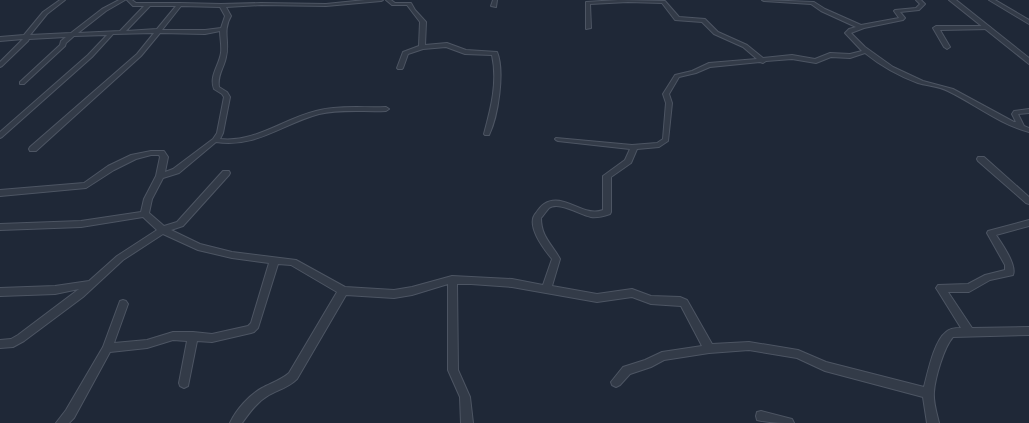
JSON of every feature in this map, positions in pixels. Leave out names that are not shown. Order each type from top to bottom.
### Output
[{"type":"street","points":[[0,65],[26,40],[26,37],[45,13],[63,0]]},
{"type":"street","points":[[22,83],[44,64],[72,34],[113,4],[124,0]]},
{"type":"street","points":[[129,0],[133,4],[148,5],[180,4],[221,6],[270,2],[381,0]]},
{"type":"street","points":[[388,0],[394,4],[409,4],[412,11],[422,21],[422,47]]},
{"type":"street","points":[[494,6],[495,0]]},
{"type":"street","points":[[764,0],[812,3],[823,10],[861,27]]},
{"type":"street","points":[[918,0],[923,4],[918,8],[897,11],[902,18],[901,19],[852,29],[848,34],[893,71],[921,82],[946,88],[973,101],[1006,122],[1029,130]]},
{"type":"street","points":[[952,0],[1029,62]]},
{"type":"street","points":[[991,0],[1029,22]]},
{"type":"street","points":[[588,28],[588,4],[618,1],[664,2],[677,19],[702,20],[716,33],[745,46],[762,61]]},
{"type":"street","points":[[33,149],[126,68],[158,32],[180,4]]},
{"type":"street","points":[[120,33],[148,5]]},
{"type":"street","points":[[160,176],[176,171],[215,140],[220,133],[227,97],[225,93],[216,88],[214,78],[224,54],[223,24],[228,16],[224,8],[221,6]]},
{"type":"street","points":[[947,48],[936,28],[988,28]]},
{"type":"street","points":[[0,39],[72,34],[206,32],[223,29]]},
{"type":"street","points":[[0,136],[90,56],[111,34]]},
{"type":"street","points":[[400,68],[405,53],[422,47],[447,45],[465,52],[495,53],[497,67],[495,103],[487,134]]},
{"type":"street","points":[[558,139],[613,146],[635,147],[656,145],[665,142],[668,105],[666,94],[677,76],[694,72],[709,65],[792,57],[816,61],[830,55],[850,56],[868,51]]},
{"type":"street","points":[[215,140],[226,142],[255,138],[322,112],[350,109],[386,109]]},
{"type":"street","points":[[1021,127],[1015,113],[1029,111]]},
{"type":"street","points":[[547,288],[556,257],[544,243],[537,227],[537,217],[547,206],[554,203],[595,216],[605,214],[608,210],[606,194],[607,176],[628,161],[635,147]]},
{"type":"street","points":[[0,193],[86,185],[125,161],[151,153],[164,155],[160,176],[148,199],[145,214]]},
{"type":"street","points":[[981,159],[1029,201]]},
{"type":"street","points":[[0,344],[13,343],[21,338],[90,284],[120,258],[163,230],[180,224],[226,173]]},
{"type":"street","points":[[145,214],[163,230],[211,251],[232,256],[293,262],[343,290],[394,294],[412,291],[452,280],[493,281],[547,288],[597,298],[632,293],[651,300],[680,301],[684,303],[708,349]]},
{"type":"street","points":[[1,228],[81,224],[145,214]]},
{"type":"street","points":[[969,332],[941,288],[969,288],[988,277],[1010,273],[1009,265],[991,233],[1029,223]]},
{"type":"street","points":[[107,348],[147,344],[169,337],[193,336],[212,338],[244,332],[255,325],[274,261]]},
{"type":"street","points":[[452,280],[453,370],[465,398],[467,423]]},
{"type":"street","points":[[0,292],[55,290],[90,284]]},
{"type":"street","points":[[236,423],[244,412],[260,396],[285,383],[293,376],[343,290]]},
{"type":"street","points":[[62,423],[70,414],[107,348],[123,304]]},
{"type":"street","points":[[933,423],[928,393],[940,352],[947,338],[956,332],[1029,331]]},
{"type":"street","points":[[184,383],[193,336]]},
{"type":"street","points":[[616,382],[627,370],[647,364],[662,356],[708,349],[749,346],[798,354],[825,366],[928,393]]},
{"type":"street","points":[[761,416],[788,423]]}]
